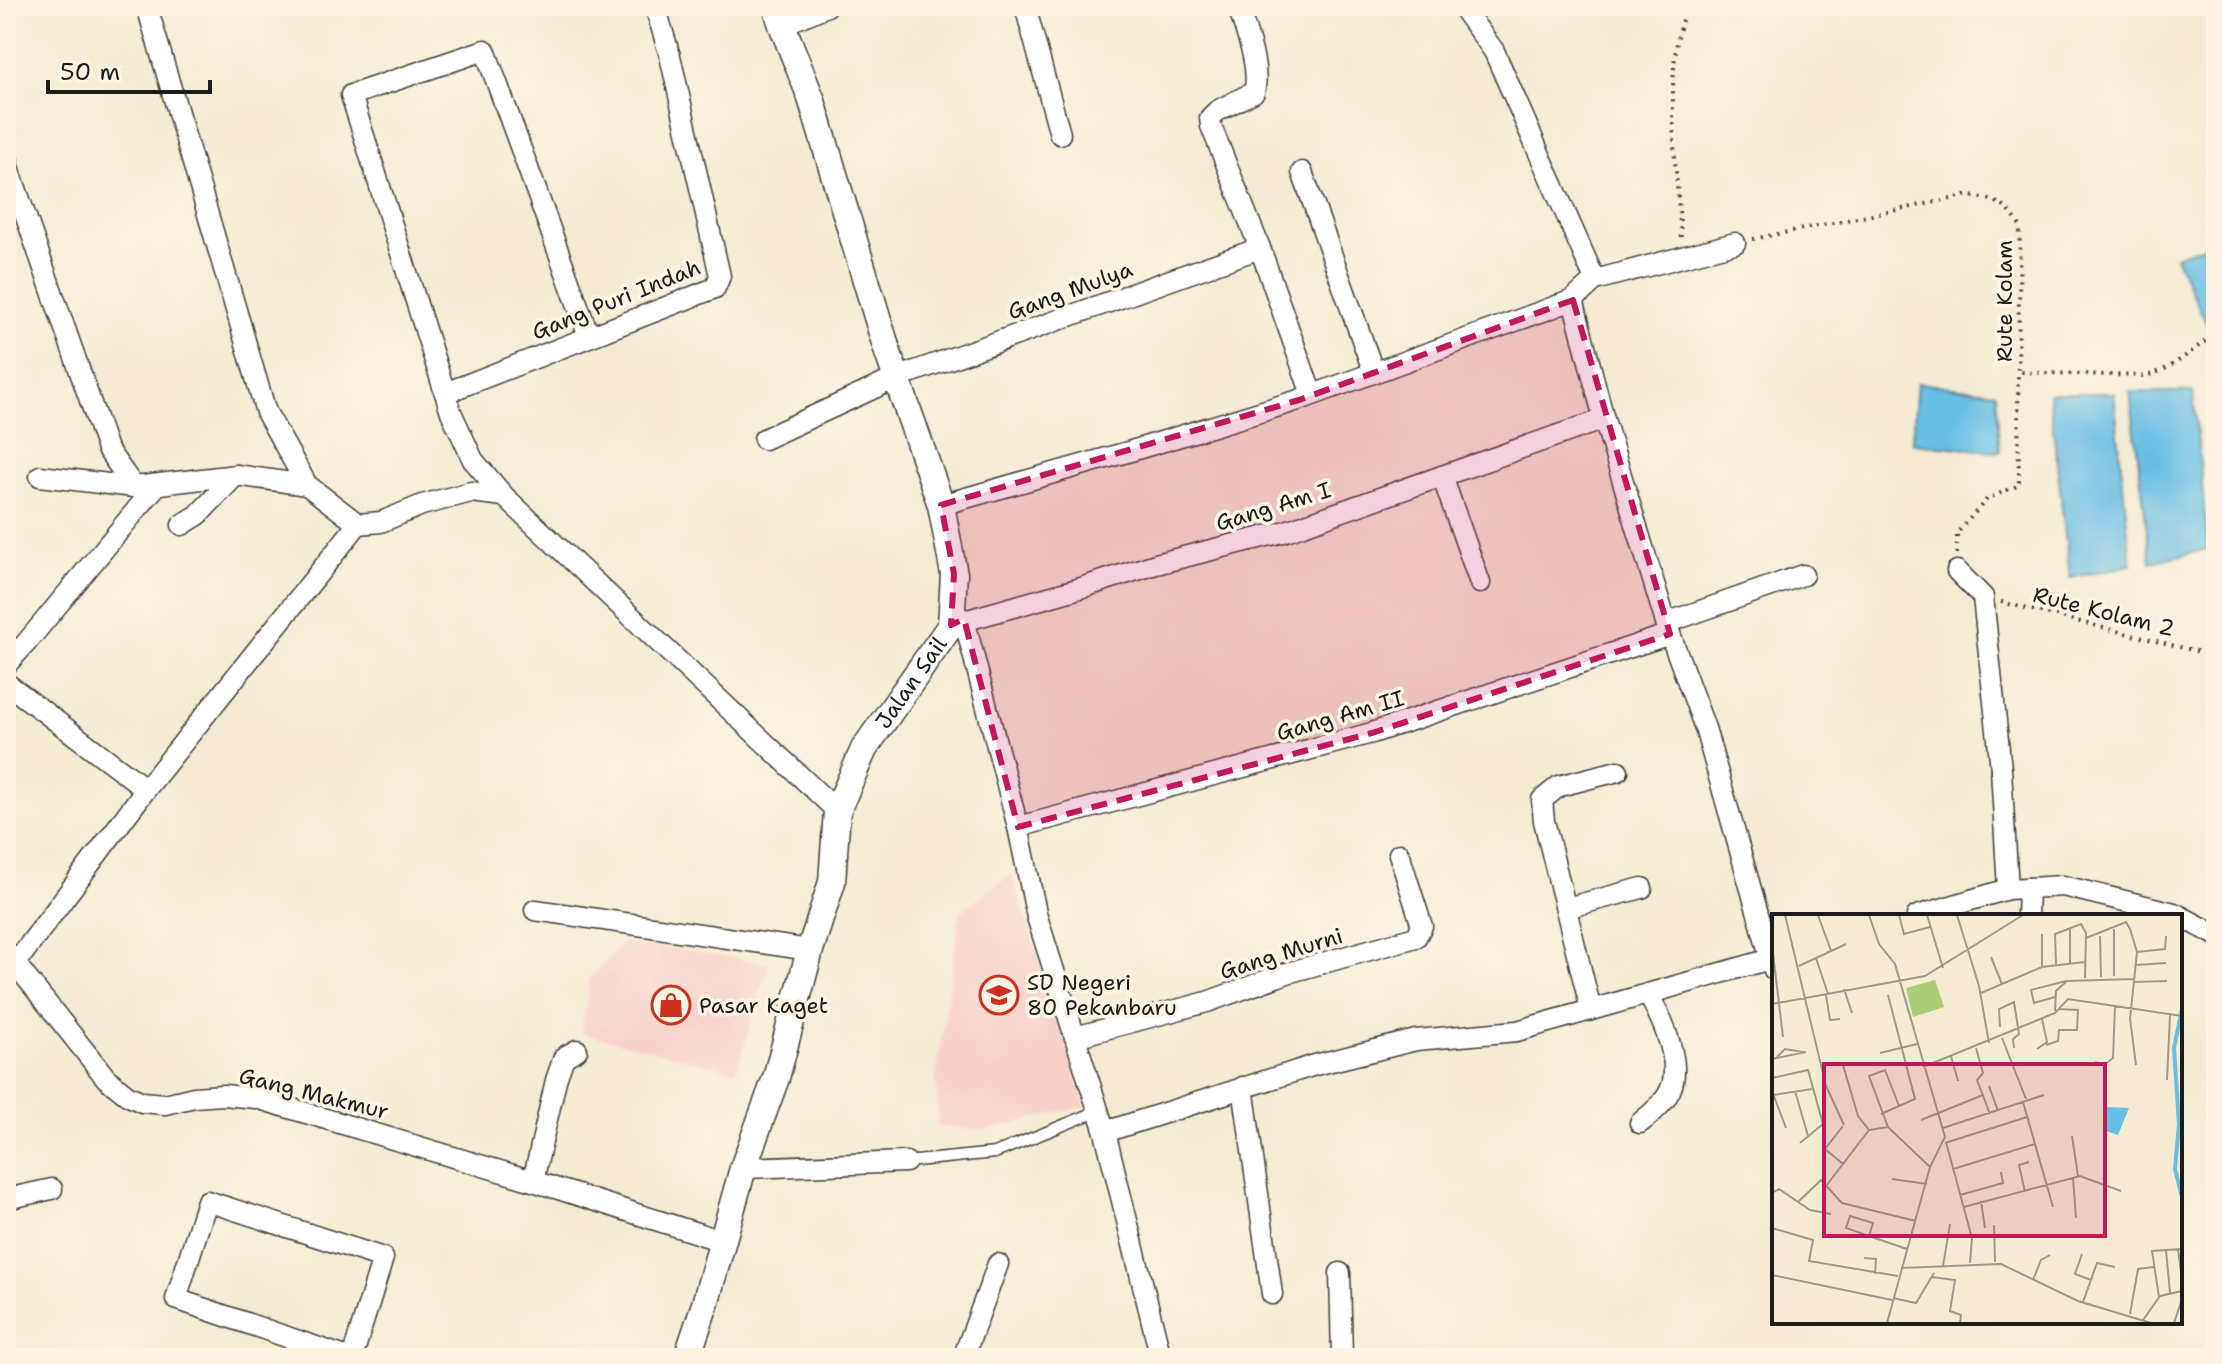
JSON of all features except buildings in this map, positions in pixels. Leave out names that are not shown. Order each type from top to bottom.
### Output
[{"type":"street","name":"Gang Puri Indah","points":[[445,393],[715,288],[720,276],[670,56],[655,6]]},
{"type":"street","points":[[779,15],[827,6]]},
{"type":"street","points":[[1025,6],[1060,134]]},
{"type":"street","points":[[1238,6],[1256,71],[1256,84],[1254,92],[1217,111],[1210,118],[1211,126],[1260,248],[1312,395]]},
{"type":"street","points":[[1461,6],[1494,51],[1595,280]]},
{"type":"street","points":[[148,10],[266,412],[307,485],[358,524],[381,522],[422,505],[471,492],[504,496]]},
{"type":"street","name":"Jalan Sail","points":[[687,1358],[743,1168],[776,1078],[810,950],[832,882],[837,811],[864,749],[958,622],[954,574],[941,505],[896,378],[811,98],[779,15]]},
{"type":"street","points":[[589,336],[485,50],[351,95],[445,393],[473,460],[504,496],[837,811]]},
{"type":"street","points":[[6,155],[107,449],[134,487]]},
{"type":"street","points":[[1302,172],[1374,373]]},
{"type":"street","points":[[941,505],[1312,395],[1573,300],[1595,280],[1735,243]]},
{"type":"street","name":"Gang Mulya","points":[[764,439],[896,378],[1260,248]]},
{"type":"street","points":[[1573,300],[1604,419],[1668,629],[1705,728],[1772,959]]},
{"type":"street","name":"Gang Am I","points":[[958,622],[1156,564],[1283,532],[1604,419]]},
{"type":"street","points":[[40,476],[134,487],[236,475],[307,485]]},
{"type":"street","points":[[182,525],[198,515],[236,475]]},
{"type":"street","points":[[1442,476],[1480,583]]},
{"type":"street","points":[[6,665],[157,485]]},
{"type":"street","name":"Gang Makmur","points":[[358,524],[10,958],[106,1078],[127,1095],[142,1102],[165,1104],[194,1097],[223,1095],[256,1098],[722,1241]]},
{"type":"street","points":[[1957,571],[1983,597],[2001,769],[2018,888],[2026,914]]},
{"type":"street","name":"Gang Am II","points":[[1018,827],[1372,733],[1668,629],[1803,575]]},
{"type":"street","points":[[958,622],[1018,827],[1037,917],[1105,1132],[1161,1358]]},
{"type":"street","points":[[6,683],[146,789]]},
{"type":"street","points":[[1591,1010],[1544,821],[1542,800],[1559,786],[1618,771]]},
{"type":"street","name":"Gang Murni","points":[[1075,1037],[1207,1002],[1287,973],[1416,937],[1422,926],[1399,854]]},
{"type":"street","points":[[1931,914],[1965,909],[2018,888],[2063,886],[2138,910],[2166,914]]},
{"type":"street","points":[[1566,908],[1642,888]]},
{"type":"street","points":[[535,910],[810,950]]},
{"type":"street","points":[[2182,917],[2216,935]]},
{"type":"street","points":[[1105,1132],[1315,1065],[1416,1040],[1517,1031],[1772,962]]},
{"type":"street","points":[[1640,1123],[1669,1094],[1675,1073],[1661,1017],[1648,994]]},
{"type":"street","points":[[533,1181],[556,1080],[564,1057],[577,1050]]},
{"type":"street","points":[[1243,1087],[1272,1294]]},
{"type":"street","points":[[743,1168],[906,1162]]},
{"type":"street","points":[[6,1199],[52,1189]]},
{"type":"street","points":[[207,1201],[383,1258],[350,1358],[176,1299],[207,1201]]},
{"type":"street","points":[[963,1358],[998,1264]]},
{"type":"street","points":[[1340,1273],[1342,1358]]},
{"type":"lane","points":[[906,1162],[995,1153],[1098,1111]]},
{"type":"path","points":[[1682,256],[1675,146],[1674,63],[1681,21],[1687,6]]},
{"type":"path","name":"Rute Kolam","points":[[1735,243],[1966,196],[1987,198],[2010,210],[2020,226],[2018,372],[2145,376],[2172,366],[2216,334]]},
{"type":"path","points":[[1957,571],[1957,533],[1987,499],[2019,485],[2018,372]]},
{"type":"path","name":"Rute Kolam 2","points":[[1983,597],[2216,656]]},
{"type":"highlighted area","points":[[1573,300],[1670,634],[1372,733],[1018,827],[964,619],[951,625],[954,574],[941,505],[1299,400]]},
{"type":"shaded area","name":"SD Negeri 80 Pekanbaru","points":[[1012,873],[1085,1106],[986,1130],[938,1127],[936,1078],[960,912]]},
{"type":"shaded area","name":"Pasar Kaget","points":[[625,941],[770,964],[736,1071],[581,1033],[590,977]]},
{"type":"water","points":[[2216,241],[2216,324],[2208,327],[2175,256]]},
{"type":"water","points":[[1917,383],[1996,392],[2000,452],[1912,443]]},
{"type":"water","points":[[2130,392],[2193,392],[2208,549],[2151,562]]},
{"type":"water","points":[[2049,393],[2114,393],[2131,565],[2070,578]]},
{"type":"place","name":"SD Negeri 80 Pekanbaru","points":[[999,995]]},
{"type":"place","name":"Pasar Kaget","points":[[671,1005]]}]
